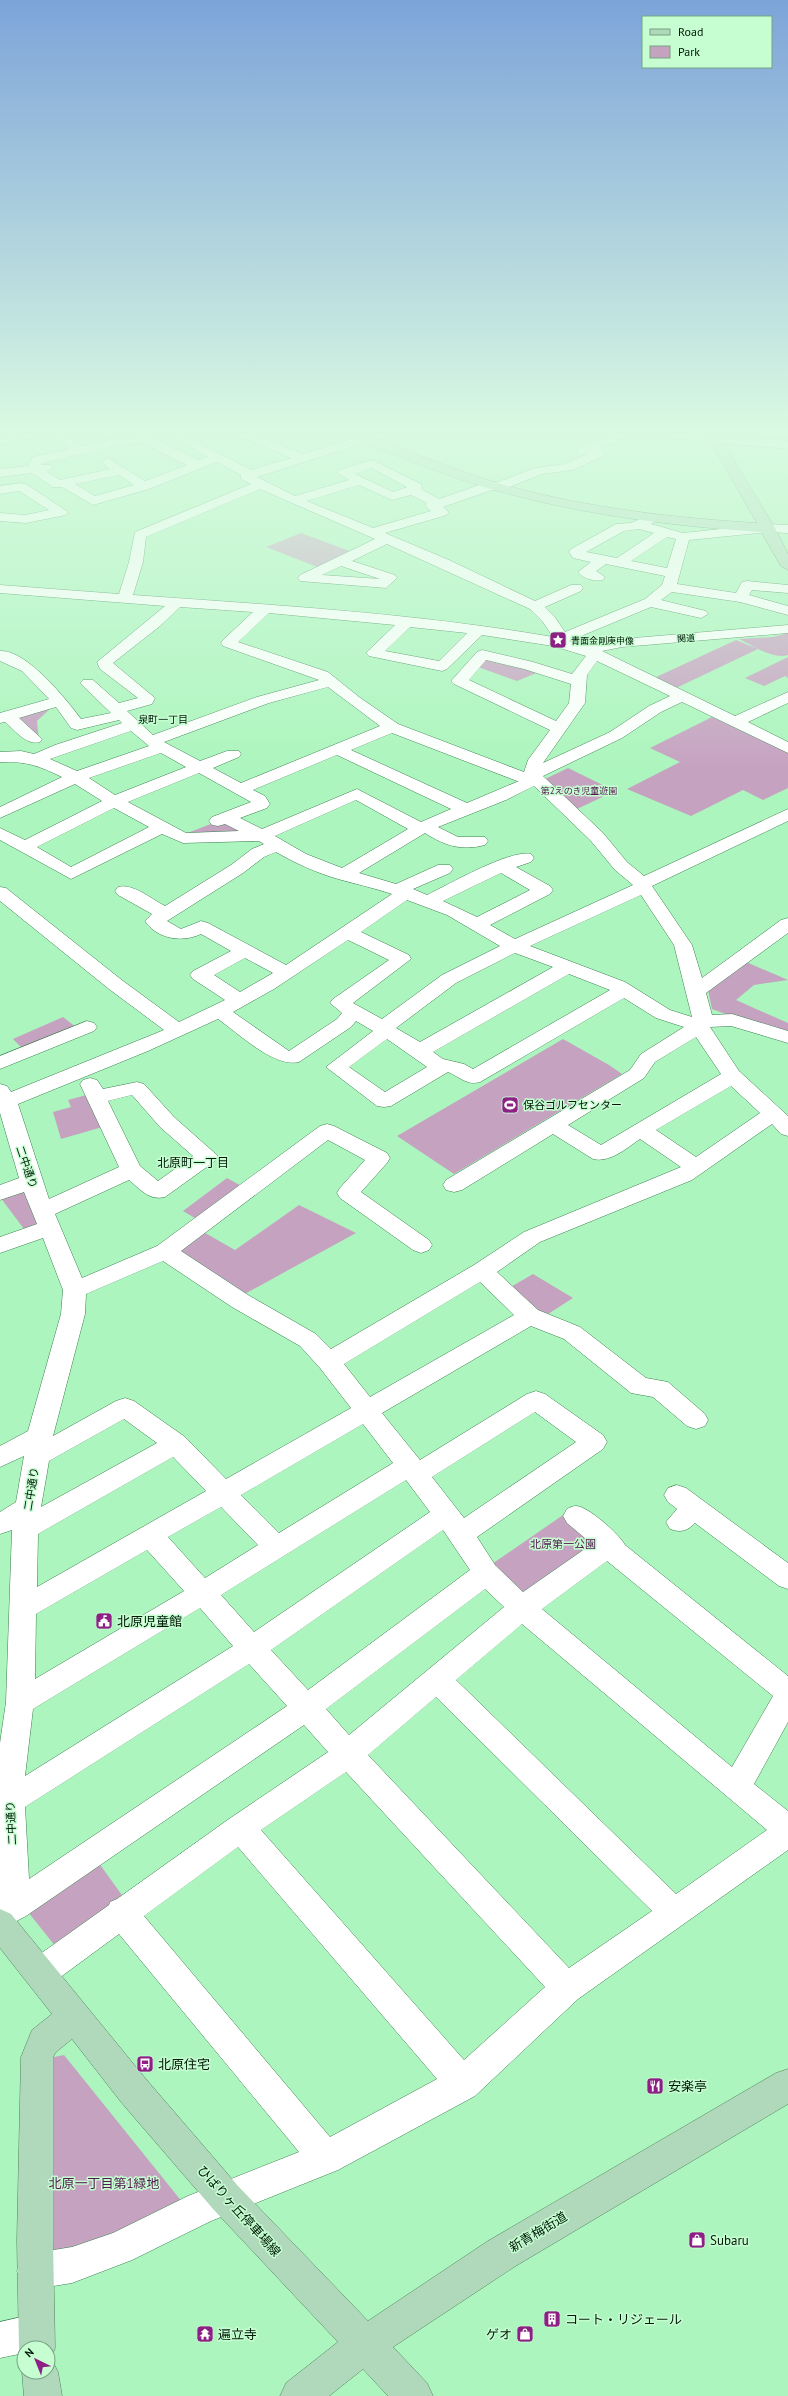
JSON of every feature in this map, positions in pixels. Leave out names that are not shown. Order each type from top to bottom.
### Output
[{"type":"main road","points":[[777,546],[788,566]]},
{"type":"main road","name":"ひばりヶ丘停車場線","points":[[5,1915],[40,1973],[73,2017],[226,2198],[414,2396]]},
{"type":"main road","points":[[36,2340],[35,2271],[37,2057],[44,2041],[73,2017]]},
{"type":"main road","name":"新青梅街道","points":[[299,2396],[364,2345],[501,2254],[788,2085]]},
{"type":"main road","points":[[41,2380],[43,2396]]},
{"type":"street","points":[[125,597],[136,562],[138,546]]},
{"type":"street","points":[[340,561],[390,578],[381,585],[305,578],[340,561],[372,546]]},
{"type":"street","points":[[402,546],[444,563],[535,606],[549,619],[558,640]]},
{"type":"street","points":[[587,546],[576,552],[578,555],[619,563],[670,580],[740,598],[773,604],[788,611]]},
{"type":"street","points":[[619,563],[645,546]]},
{"type":"street","points":[[558,640],[650,602],[670,580],[680,546]]},
{"type":"street","points":[[598,577],[585,572],[603,560]]},
{"type":"street","points":[[740,598],[747,585],[788,589]]},
{"type":"street","points":[[535,606],[576,588]]},
{"type":"street","points":[[0,589],[266,608],[479,629],[558,640],[590,652],[788,748]]},
{"type":"street","points":[[36,759],[124,716],[146,701],[147,698],[116,676],[105,666],[105,662],[155,623],[178,601]]},
{"type":"street","points":[[650,602],[701,614]]},
{"type":"street","points":[[266,608],[228,643],[297,668],[323,675],[353,700],[392,727],[523,777],[533,777],[571,811],[597,837],[621,866],[643,886],[682,945],[696,991],[701,1024],[711,1047],[733,1076],[781,1121],[696,1167],[684,1176],[532,1237],[482,1271],[329,1362]]},
{"type":"street","points":[[407,622],[374,653],[442,666],[479,629]]},
{"type":"street","name":"関道","points":[[590,652],[622,643],[767,632],[788,628]]},
{"type":"street","points":[[533,777],[536,760],[577,703],[577,681],[590,652]]},
{"type":"street","points":[[558,728],[459,681],[482,655],[528,665],[577,681]]},
{"type":"street","points":[[0,656],[27,668],[60,701],[77,725],[124,716]]},
{"type":"street","points":[[0,813],[76,777],[263,700],[332,681]]},
{"type":"street","points":[[88,683],[157,744],[240,789],[259,800],[261,804],[180,836]]},
{"type":"street","points":[[343,875],[423,827],[518,790],[533,777],[616,735],[655,709],[681,697]]},
{"type":"street","points":[[735,722],[788,697]]},
{"type":"street","points":[[4,717],[60,701]]},
{"type":"street","points":[[4,717],[34,739]]},
{"type":"street","points":[[240,789],[392,727]]},
{"type":"street","points":[[336,750],[466,809]]},
{"type":"street","points":[[24,847],[114,801],[233,754]]},
{"type":"street","points":[[0,757],[21,756],[36,759],[76,777],[114,801],[180,836],[270,840]]},
{"type":"street","points":[[285,972],[201,927],[185,936],[177,935],[154,921],[237,869],[258,853],[270,840],[358,794],[454,843],[466,844],[479,841]]},
{"type":"street","points":[[624,990],[473,1078],[457,1068],[445,1065],[384,1101],[336,1067],[382,1034],[384,1027],[449,979],[514,946],[643,886],[788,814]]},
{"type":"street","points":[[226,818],[270,840],[300,858],[343,875],[372,881],[429,901],[477,924],[514,946],[569,966],[624,990],[663,1014],[701,1024],[732,1020],[788,1037]]},
{"type":"street","points":[[0,833],[71,874],[163,826]]},
{"type":"street","points":[[429,901],[501,866],[525,858]]},
{"type":"street","points":[[477,924],[544,890],[501,866]]},
{"type":"street","points":[[4,1095],[84,1070],[219,1011],[285,972],[346,932],[401,891],[444,869]]},
{"type":"street","points":[[140,882],[117,895],[165,914]]},
{"type":"street","points":[[0,892],[116,985],[177,1030]]},
{"type":"street","points":[[696,991],[788,924]]},
{"type":"street","points":[[346,932],[402,959],[340,1003],[384,1027],[421,1050],[441,1068]]},
{"type":"street","points":[[239,1000],[200,975],[246,950]]},
{"type":"street","points":[[421,1050],[569,966]]},
{"type":"street","points":[[219,1011],[281,1055],[292,1058],[344,1023],[354,1011]]},
{"type":"street","points":[[454,1185],[637,1074],[648,1058],[701,1024]]},
{"type":"street","points":[[0,1063],[86,1027]]},
{"type":"street","points":[[84,1070],[96,1098],[131,1170],[157,1192],[208,1156],[167,1122],[137,1088],[96,1098]]},
{"type":"street","points":[[553,1124],[600,1154],[640,1129],[733,1076]]},
{"type":"street","name":"二中通り","points":[[4,1095],[8,1136],[32,1182],[76,1290],[73,1314],[58,1364],[38,1446],[27,1518],[20,1702],[9,1783],[10,1802],[5,1915]]},
{"type":"street","points":[[640,1129],[696,1167]]},
{"type":"street","points":[[76,1290],[165,1251],[327,1131],[379,1158],[348,1193],[421,1245]]},
{"type":"street","points":[[0,1245],[131,1170]]},
{"type":"street","points":[[0,1193],[32,1182]]},
{"type":"street","points":[[165,1251],[236,1298],[308,1340],[329,1362],[413,1470],[454,1524],[486,1572],[522,1608],[736,1788],[788,1829]]},
{"type":"street","points":[[482,1271],[530,1316],[572,1333],[640,1387],[659,1388],[696,1420]]},
{"type":"street","points":[[24,1608],[530,1316]]},
{"type":"street","points":[[10,1802],[252,1648],[454,1524],[594,1442],[536,1400],[276,1547],[203,1593],[20,1702]]},
{"type":"street","points":[[0,1457],[38,1446],[124,1407],[176,1444],[276,1547]]},
{"type":"street","points":[[0,1524],[27,1518],[176,1444]]},
{"type":"street","points":[[684,1509],[788,1578]]},
{"type":"street","points":[[576,1516],[612,1544],[613,1551],[788,1692]]},
{"type":"street","points":[[150,1535],[348,1754],[567,1988]]},
{"type":"street","points":[[40,1973],[121,1912],[348,1754],[522,1608],[612,1544]]},
{"type":"street","points":[[5,1915],[306,1708],[486,1572]]},
{"type":"street","points":[[437,1680],[674,1912]]},
{"type":"street","points":[[736,1788],[788,1696]]},
{"type":"street","points":[[240,1828],[463,2084]]},
{"type":"street","points":[[35,2271],[72,2265],[120,2248],[200,2208],[326,2158],[463,2084],[567,1988],[788,1833]]},
{"type":"street","points":[[121,1912],[326,2158]]},
{"type":"street","points":[[0,2340],[16,2340]]},
{"type":"green space","points":[[335,546],[352,552],[320,568],[266,547]]},
{"type":"green space","points":[[788,633],[788,655],[782,656],[769,654],[739,639],[773,637]]},
{"type":"green space","points":[[736,640],[758,649],[674,689],[652,679]]},
{"type":"green space","points":[[481,657],[539,672],[517,681],[475,666]]},
{"type":"green space","points":[[788,657],[788,678],[785,676],[764,686],[745,678]]},
{"type":"green space","points":[[54,705],[37,721],[39,742],[12,716]]},
{"type":"green space","points":[[712,717],[788,752],[788,788],[763,800],[743,790],[691,816],[627,789],[680,762],[650,748]]},
{"type":"green space","name":"第2えのき児童遊園","points":[[568,768],[615,791],[577,809],[545,779]]},
{"type":"green space","points":[[226,818],[262,836],[180,836]]},
{"type":"green space","points":[[746,962],[788,980],[754,985],[736,1000],[788,1023],[788,1033],[763,1028],[712,1009],[708,990]]},
{"type":"green space","points":[[63,1017],[77,1028],[24,1050],[13,1039]]},
{"type":"green space","name":"保谷ゴルフセンター","points":[[563,1039],[622,1074],[454,1174],[397,1136]]},
{"type":"green space","points":[[90,1094],[106,1126],[61,1139],[53,1112],[71,1107],[68,1100]]},
{"type":"green space","points":[[227,1178],[245,1188],[200,1221],[183,1211]]},
{"type":"green space","points":[[28,1185],[45,1226],[27,1233],[0,1197]]},
{"type":"green space","points":[[299,1205],[356,1233],[241,1296],[171,1250],[200,1230],[235,1250]]},
{"type":"green space","points":[[533,1274],[573,1298],[545,1316],[507,1289]]},
{"type":"green space","name":"北原第一公園","points":[[566,1513],[606,1544],[520,1603],[489,1566]]},
{"type":"green space","points":[[96,1859],[124,1898],[56,1947],[24,1907]]},
{"type":"green space","name":"北原一丁目第1緑地","points":[[64,2055],[183,2203],[54,2258],[54,2057]]},
{"type":"place","name":"青面金剛庚申像","points":[[558,640]]},
{"type":"place","name":"保谷ゴルフセンター","points":[[510,1105]]},
{"type":"place","name":"北原児童館","points":[[104,1621]]},
{"type":"place","name":"北原住宅","points":[[145,2064]]},
{"type":"place","name":"安楽亭","points":[[655,2086]]},
{"type":"place","name":"Subaru","points":[[697,2240]]},
{"type":"place","name":"コート・リジェール","points":[[552,2319]]},
{"type":"place","name":"遍立寺","points":[[205,2334]]},
{"type":"place","name":"ゲオ","points":[[525,2334]]},
{"type":"district","name":"泉町一丁目","points":[[163,719]]},
{"type":"district","name":"北原町一丁目","points":[[193,1162]]}]
